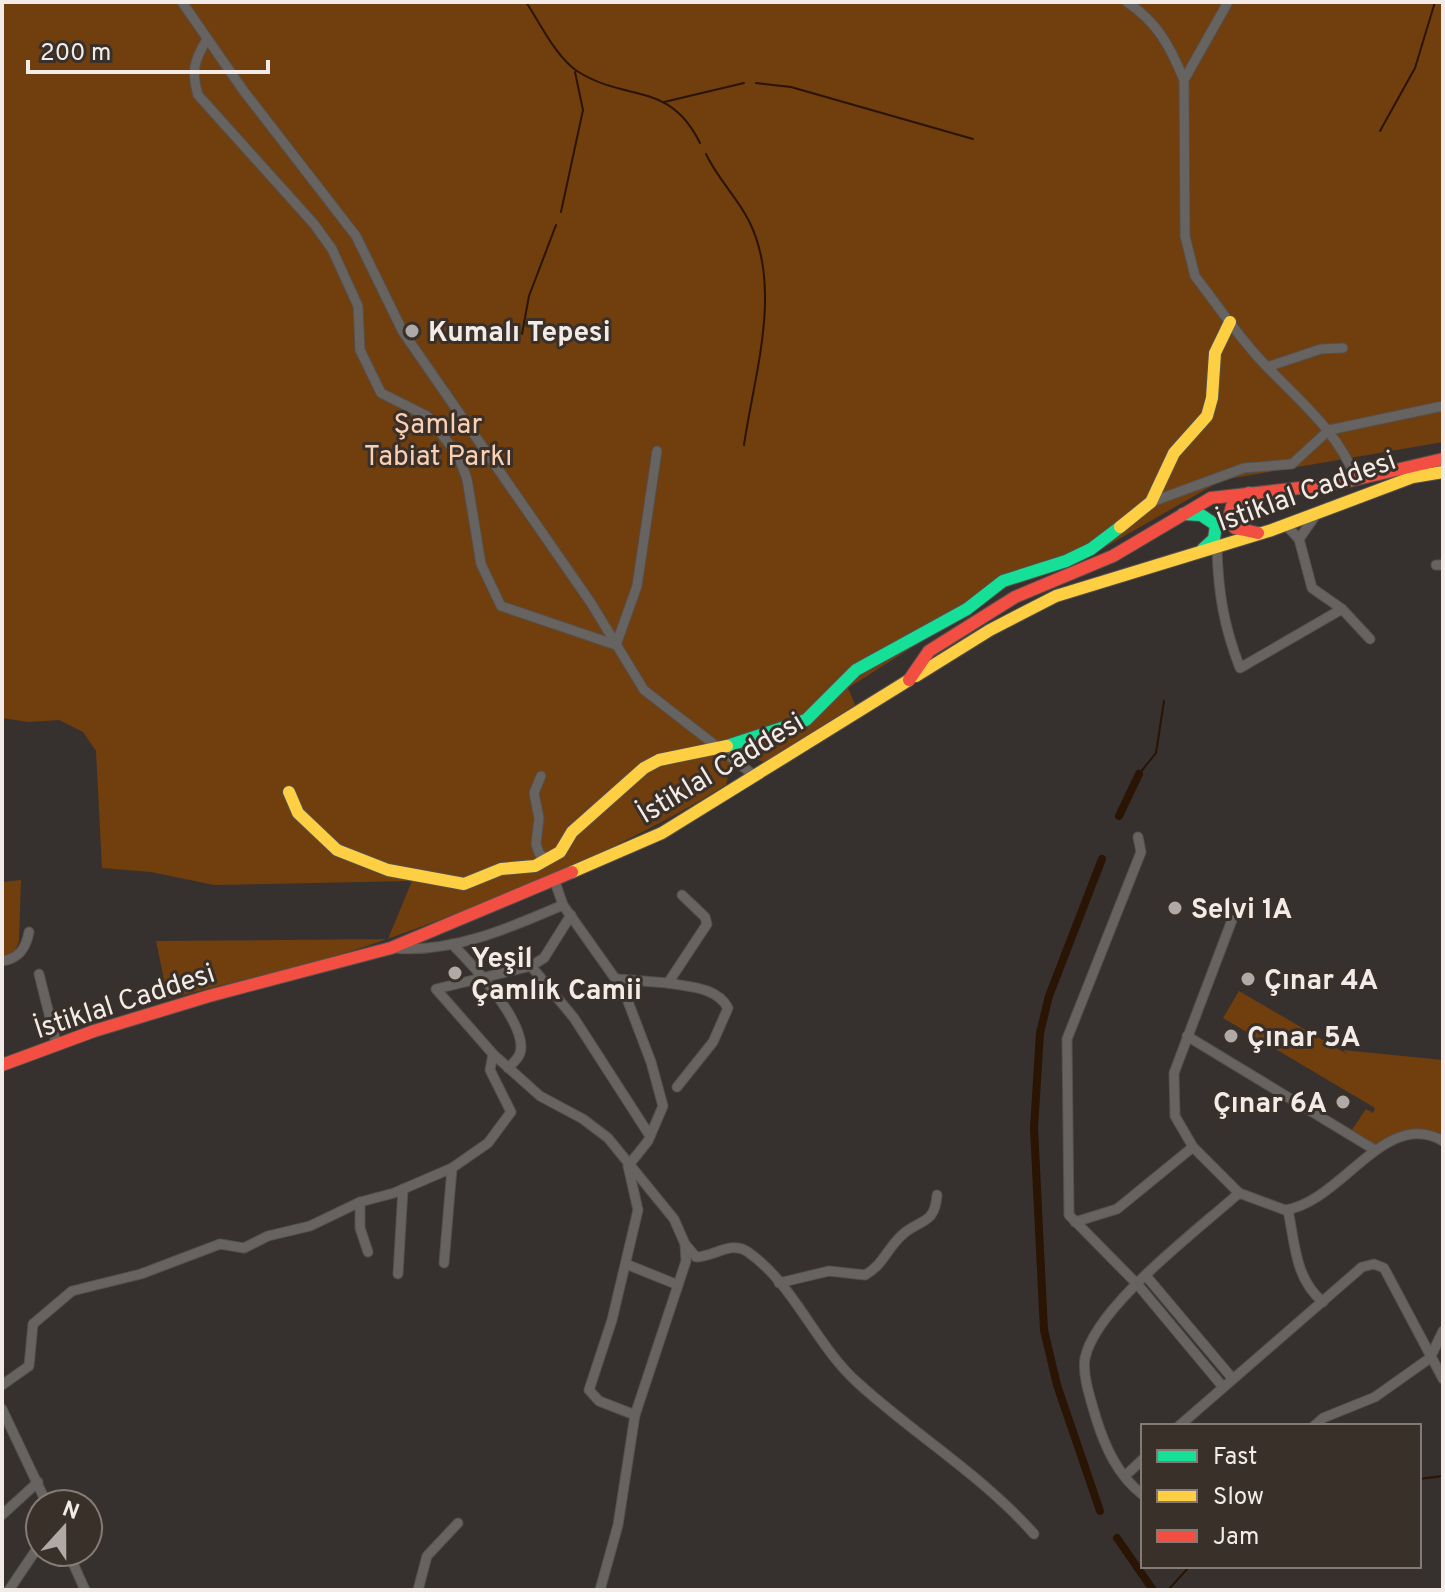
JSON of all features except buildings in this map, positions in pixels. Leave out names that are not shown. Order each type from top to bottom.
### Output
[{"type":"main road","points":[[289,792],[298,813],[314,832],[337,850],[361,862],[416,878],[464,884],[501,869],[535,866],[560,852],[572,832],[644,768],[659,760],[721,748],[806,720],[856,670],[967,609],[1003,581],[1066,561],[1091,549],[1154,501],[1172,456],[1207,418],[1211,408],[1213,352],[1218,334],[1230,322]]},
{"type":"main road","name":"İstiklal Caddesi","points":[[909,680],[929,651],[1015,597],[1084,571],[1211,498],[1313,488],[1443,459]]},
{"type":"main road","name":"İstiklal Caddesi","points":[[2,1065],[94,1031],[209,996],[391,948],[662,833],[954,650],[1056,596],[1261,533],[1413,477],[1443,472]]},
{"type":"main road","points":[[1250,493],[1232,506],[1228,521],[1235,528],[1261,533]]},
{"type":"main road","points":[[1183,514],[1197,513],[1210,517],[1216,525],[1214,539],[1197,554]]},
{"type":"street","points":[[182,2],[356,236],[403,332],[644,690],[755,776]]},
{"type":"street","points":[[1127,2],[1150,17],[1171,49],[1184,80],[1185,236],[1195,276],[1267,367],[1329,430],[1349,459],[1356,479]]},
{"type":"street","points":[[1184,80],[1228,2]]},
{"type":"street","points":[[207,39],[194,60],[192,74],[198,95],[314,224],[332,249],[358,306],[360,350],[381,393],[427,416],[458,455],[467,479],[474,535],[490,589],[501,606],[616,645]]},
{"type":"street","points":[[1267,367],[1321,349],[1343,348]]},
{"type":"street","points":[[1154,501],[1244,468],[1292,464],[1329,430],[1443,406]]},
{"type":"street","points":[[616,645],[637,586],[657,451]]},
{"type":"street","points":[[1299,539],[1318,511]]},
{"type":"street","points":[[1285,524],[1299,539],[1312,588],[1342,609],[1370,639]]},
{"type":"street","points":[[1217,547],[1218,598],[1224,627],[1240,668],[1342,609]]},
{"type":"street","points":[[541,776],[534,793],[539,818],[536,844],[539,853],[547,860]]},
{"type":"street","points":[[1138,837],[1141,852],[1067,1039],[1069,1215],[1138,1285],[1223,1387]]},
{"type":"street","points":[[554,879],[563,905],[617,979],[651,1062],[663,1106],[650,1136],[628,1166],[638,1210],[626,1264],[589,1390],[599,1401],[635,1415]]},
{"type":"street","points":[[668,983],[707,924],[705,917],[682,895]]},
{"type":"street","points":[[391,948],[414,950],[452,944],[563,905]]},
{"type":"street","points":[[571,915],[544,958],[531,966],[436,989],[493,1054],[540,1096],[583,1119],[608,1138],[674,1219],[685,1244],[696,1257],[732,1246],[747,1251],[779,1283],[855,1381],[1004,1500],[1034,1534]]},
{"type":"street","points":[[1232,920],[1174,1073],[1175,1116],[1193,1147],[1239,1193],[1272,1208],[1288,1210],[1325,1194],[1375,1150],[1404,1133],[1417,1132],[1443,1139]]},
{"type":"street","points":[[2,961],[12,960],[27,945],[29,932]]},
{"type":"street","points":[[452,944],[486,979],[522,1045],[519,1057],[508,1068]]},
{"type":"street","points":[[531,966],[574,1018],[650,1136]]},
{"type":"street","points":[[39,974],[57,1046]]},
{"type":"street","points":[[617,979],[668,983],[709,991],[723,999],[728,1008],[713,1042],[677,1087]]},
{"type":"street","points":[[1187,1036],[1375,1150]]},
{"type":"street","points":[[2,1385],[29,1366],[33,1324],[72,1291],[141,1274],[220,1244],[244,1248],[268,1236],[310,1226],[360,1202],[403,1189],[452,1168],[488,1143],[511,1112],[490,1070],[493,1054]]},
{"type":"street","points":[[1075,1222],[1117,1209],[1193,1147]]},
{"type":"street","points":[[444,1263],[452,1168]]},
{"type":"street","points":[[398,1274],[403,1189]]},
{"type":"street","points":[[1141,1493],[1125,1476],[1103,1442],[1084,1362],[1089,1343],[1103,1320],[1138,1285],[1239,1193]]},
{"type":"street","points":[[779,1283],[829,1271],[865,1275],[887,1257],[901,1235],[924,1223],[936,1209],[937,1195]]},
{"type":"street","points":[[360,1202],[360,1228],[368,1252]]},
{"type":"street","points":[[1288,1210],[1301,1277],[1309,1291],[1323,1302]]},
{"type":"street","points":[[600,1590],[618,1525],[635,1415],[686,1261],[685,1244]]},
{"type":"street","points":[[626,1264],[678,1285]]},
{"type":"street","points":[[1181,1424],[1362,1267],[1374,1264],[1384,1268],[1443,1379]]},
{"type":"street","points":[[1147,1277],[1232,1378]]},
{"type":"street","points":[[1316,1424],[1323,1418],[1375,1397],[1430,1358],[1443,1331]]},
{"type":"street","points":[[2,1409],[40,1488]]},
{"type":"street","points":[[1125,1476],[1141,1461]]},
{"type":"street","points":[[2,1515],[38,1482]]},
{"type":"street","points":[[418,1590],[427,1556],[458,1523]]},
{"type":"street","points":[[2,1578],[8,1590],[24,1567]]},
{"type":"street","points":[[75,1568],[85,1590]]},
{"type":"green space","name":"Şamlar Tabiat Parkı","points":[[2,2],[1443,2],[1443,442],[1222,480],[1093,554],[1052,573],[1007,587],[848,688],[855,705],[764,762],[747,756],[731,764],[726,785],[687,808],[562,870],[388,939],[412,881],[214,885],[151,872],[102,868],[96,751],[83,732],[59,720],[28,722],[2,718]]},
{"type":"green space","points":[[21,880],[19,941],[15,951],[2,959],[2,882]]},
{"type":"green space","points":[[387,939],[168,999],[156,941]]},
{"type":"green space","points":[[1239,991],[1347,1054],[1343,1050],[1443,1060],[1442,1139],[1417,1132],[1375,1150],[1349,1134],[1366,1109],[1373,1113],[1375,1108],[1223,1018]]},
{"type":"waterway","points":[[526,2],[555,49],[569,65],[595,81],[661,101],[688,123],[700,143]]},
{"type":"waterway","points":[[1380,131],[1415,68],[1435,2]]},
{"type":"waterway","points":[[561,212],[583,110],[575,72]]},
{"type":"waterway","points":[[664,102],[744,83]]},
{"type":"waterway","points":[[756,83],[791,87],[973,139]]},
{"type":"waterway","points":[[706,154],[749,221],[759,247],[764,275],[763,332],[744,445]]},
{"type":"waterway","points":[[522,334],[529,296],[556,225]]},
{"type":"waterway","points":[[1139,774],[1156,753],[1164,701]]},
{"type":"waterway","points":[[1119,816],[1139,774]]},
{"type":"waterway","points":[[1100,1511],[1057,1385],[1044,1330],[1034,1128],[1040,1033],[1049,996],[1102,859]]},
{"type":"waterway","points":[[1421,1479],[1443,1476]]},
{"type":"waterway","points":[[1117,1538],[1153,1590]]},
{"type":"waterway","points":[[1168,1590],[1188,1568]]},
{"type":"traffic: fast","points":[[1183,514],[1201,515],[1216,525],[1214,539],[1203,549]]},
{"type":"traffic: fast","points":[[727,746],[806,720],[856,670],[967,609],[1003,581],[1066,561],[1091,549],[1120,527]]},
{"type":"traffic: slow","points":[[1120,527],[1151,502],[1174,453],[1207,416],[1212,398],[1215,353],[1230,322]]},
{"type":"traffic: slow","points":[[916,676],[990,630],[1056,596],[1272,530],[1413,477],[1443,472]]},
{"type":"traffic: slow","points":[[572,872],[662,833],[909,680]]},
{"type":"traffic: slow","points":[[289,792],[298,813],[337,850],[388,870],[464,884],[501,869],[535,866],[560,852],[572,832],[644,768],[659,760],[727,746]]},
{"type":"traffic: jam","points":[[909,680],[929,651],[1015,597],[1113,556],[1211,498],[1336,484],[1443,459]]},
{"type":"traffic: jam","points":[[1249,493],[1232,506],[1228,521],[1235,528],[1258,533]]},
{"type":"traffic: jam","points":[[2,1065],[94,1031],[209,996],[391,948],[572,872]]},
{"type":"place","name":"Kumalı Tepesi","points":[[412,331]]},
{"type":"place","name":"Selvi 1A","points":[[1175,908]]},
{"type":"place","name":"Yeşil Çamlık Camii","points":[[455,973]]},
{"type":"place","name":"Çınar 4A","points":[[1248,979]]},
{"type":"place","name":"Çınar 5A","points":[[1231,1036]]},
{"type":"place","name":"Çınar 6A","points":[[1343,1102]]}]
